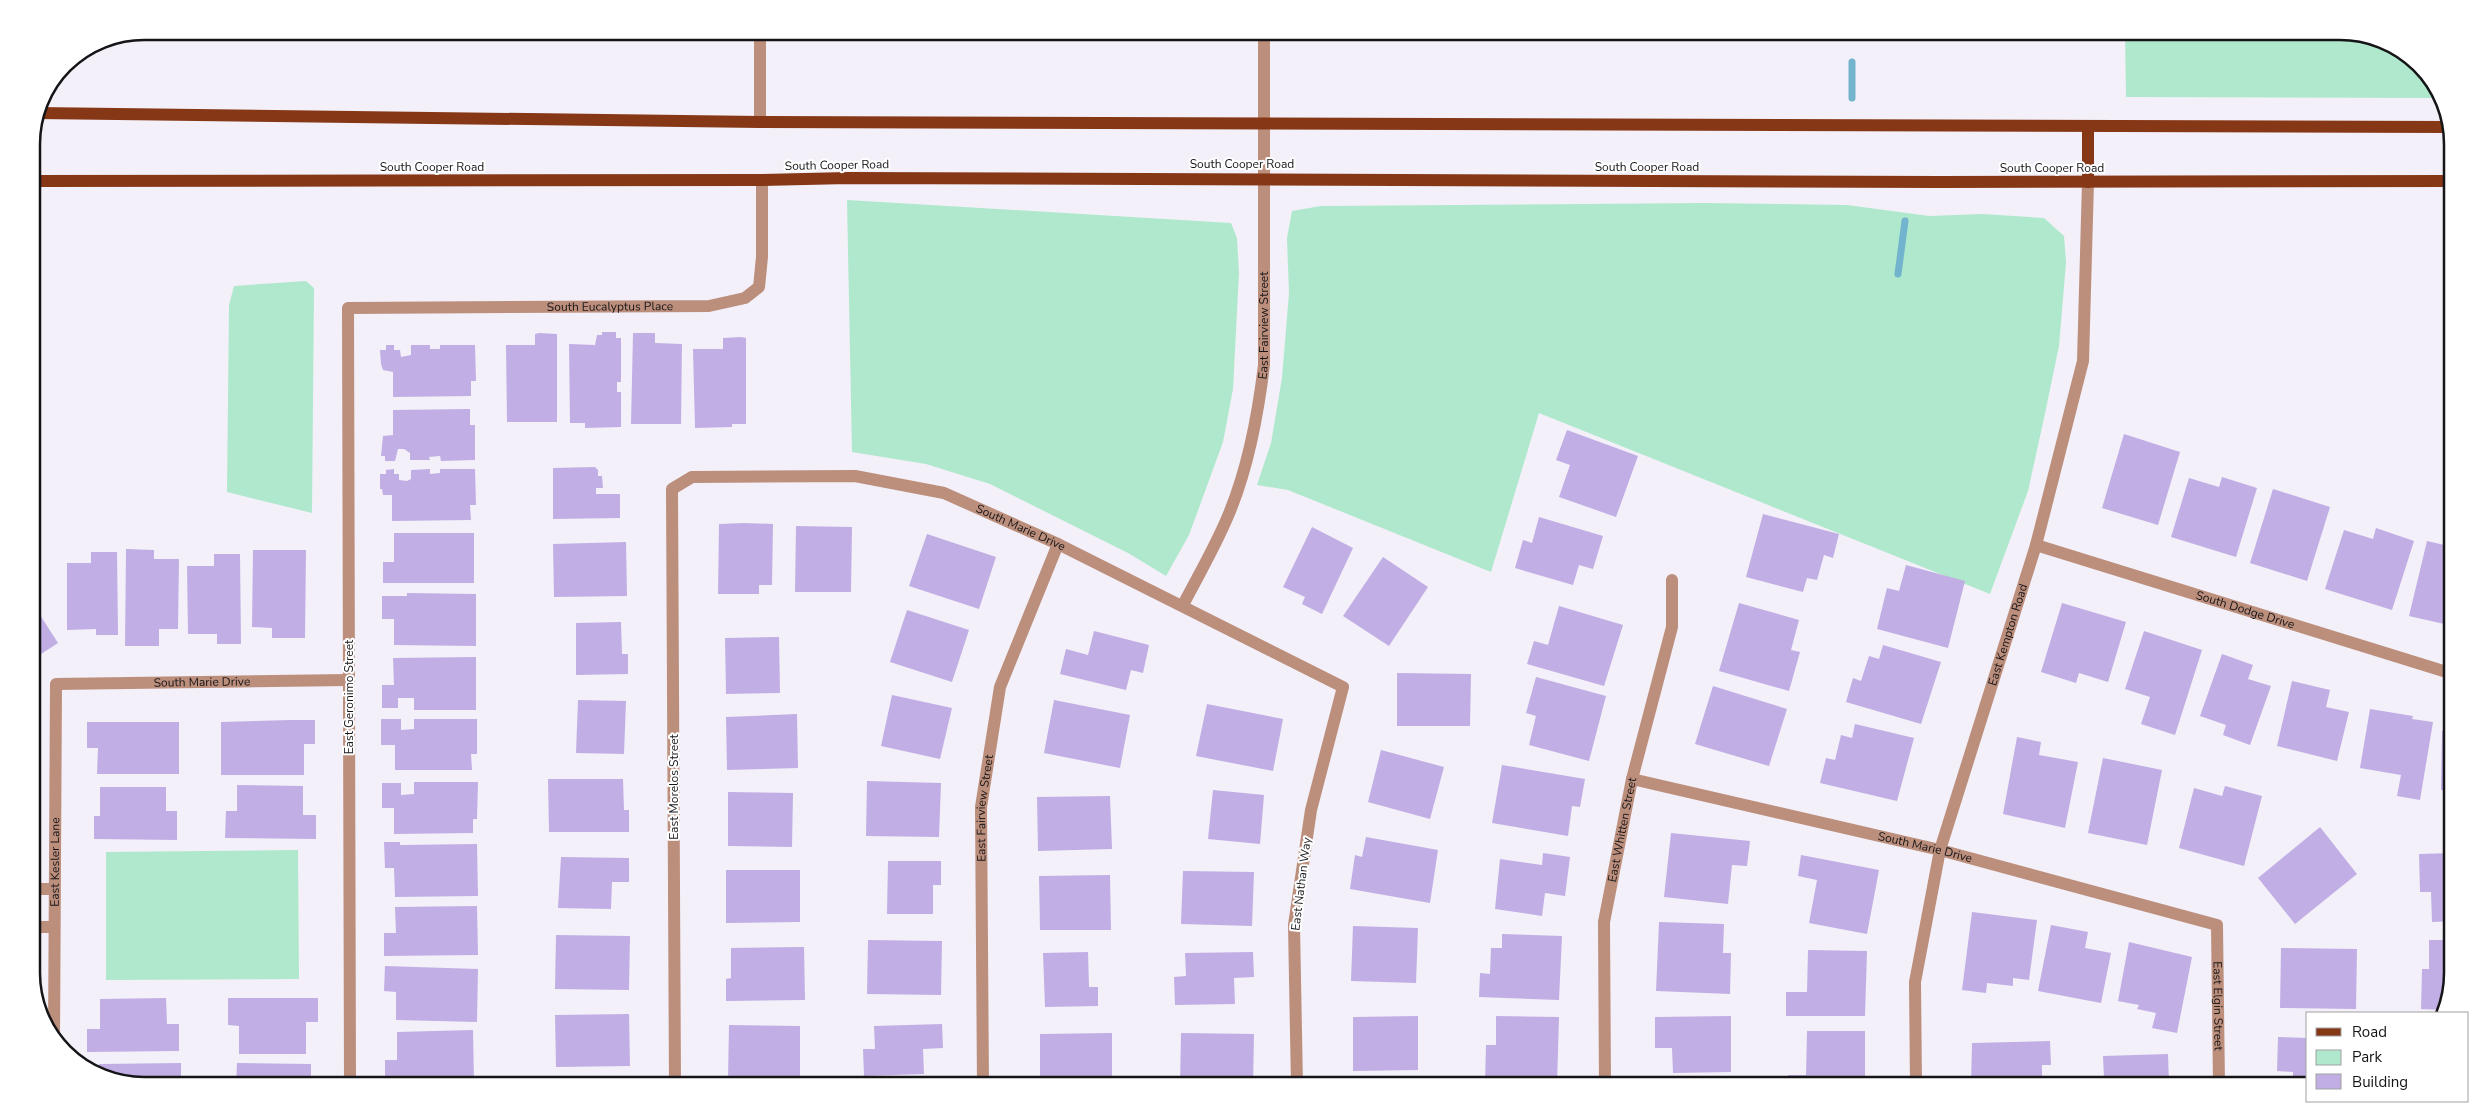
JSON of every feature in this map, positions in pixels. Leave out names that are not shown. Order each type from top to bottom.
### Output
[{"type":"main road","points":[[45,113],[760,122],[2443,127]]},
{"type":"main road","points":[[2088,127],[2088,182]]},
{"type":"main road","name":"South Cooper Road","points":[[40,181],[762,180],[848,178],[2088,182],[2444,180]]},
{"type":"street","points":[[760,40],[760,122]]},
{"type":"street","name":"East Fairview Street","points":[[1183,605],[1228,516],[1246,460],[1260,401],[1264,365],[1264,40]]},
{"type":"street","name":"South Eucalyptus Place","points":[[348,308],[709,306],[745,298],[759,287],[762,257],[762,180]]},
{"type":"street","name":"East Kempton Road","points":[[1916,1077],[1915,982],[1940,850],[2036,545],[2082,361],[2088,182]]},
{"type":"street","name":"East Geronimo Street","points":[[348,308],[350,1077]]},
{"type":"street","name":"South Marie Drive","points":[[672,489],[692,477],[855,476],[944,493],[1058,544],[1183,605],[1343,687]]},
{"type":"street","name":"East Morelos Street","points":[[672,489],[675,1077]]},
{"type":"street","name":"East Fairview Street","points":[[983,1077],[980,807],[1000,687],[1058,544]]},
{"type":"street","name":"South Dodge Drive","points":[[2036,545],[2444,671]]},
{"type":"street","name":"East Whitten Street","points":[[1605,1077],[1604,922],[1632,779],[1672,627],[1672,580]]},
{"type":"street","name":"South Marie Drive","points":[[56,684],[349,680]]},
{"type":"street","name":"East Kesler Lane","points":[[54,1025],[56,684]]},
{"type":"street","name":"East Nathan Way","points":[[1297,1077],[1294,925],[1311,810],[1343,687]]},
{"type":"street","name":"South Marie Drive","points":[[1632,779],[1940,850],[2217,925]]},
{"type":"street","points":[[40,889],[54,889]]},
{"type":"street","name":"East Elgin Street","points":[[2217,925],[2219,1077]]},
{"type":"street","points":[[40,927],[54,927]]},
{"type":"green space","points":[[2125,40],[2347,40],[2380,48],[2403,61],[2423,81],[2433,98],[2126,97]]},
{"type":"green space","points":[[847,200],[1231,223],[1237,238],[1239,273],[1233,389],[1223,442],[1189,535],[1166,576],[1128,553],[990,484],[926,464],[852,452]]},
{"type":"green space","points":[[1705,203],[1847,205],[1929,216],[1982,214],[2044,218],[2064,236],[2066,262],[2059,346],[2028,491],[1990,594],[1539,413],[1491,572],[1288,490],[1257,485],[1271,443],[1282,378],[1289,293],[1287,238],[1292,211],[1321,206]]},
{"type":"green space","points":[[306,281],[314,288],[312,513],[227,492],[229,305],[234,286]]},
{"type":"green space","points":[[298,850],[299,979],[106,980],[106,852]]},
{"type":"building","points":[[602,332],[616,332],[616,338],[621,338],[621,382],[617,382],[617,392],[621,392],[621,427],[585,428],[585,423],[570,423],[569,344],[595,345],[597,335],[602,335]]},
{"type":"building","points":[[633,333],[655,333],[655,343],[682,344],[681,424],[631,424]]},
{"type":"building","points":[[535,334],[557,334],[557,422],[507,422],[506,345],[535,345]]},
{"type":"building","points":[[723,338],[746,338],[746,424],[732,424],[732,427],[695,428],[693,349],[723,349]]},
{"type":"building","points":[[386,345],[394,345],[394,350],[400,350],[401,357],[411,355],[411,345],[430,345],[430,349],[440,349],[440,345],[475,345],[476,381],[471,381],[471,396],[393,397],[393,372],[383,370],[381,364],[380,350],[386,350]]},
{"type":"building","points":[[470,409],[470,425],[475,425],[475,460],[441,461],[440,456],[429,457],[430,460],[410,460],[410,453],[404,449],[398,449],[395,461],[385,461],[385,456],[381,456],[383,436],[393,435],[393,410]]},
{"type":"building","points":[[1567,430],[1638,456],[1616,517],[1559,497],[1570,465],[1556,460]]},
{"type":"building","points":[[2124,434],[2180,452],[2158,525],[2102,508]]},
{"type":"building","points":[[595,467],[598,470],[598,476],[602,476],[603,488],[596,488],[596,494],[620,494],[620,518],[553,519],[553,468]]},
{"type":"building","points":[[394,469],[394,474],[399,474],[399,480],[407,481],[411,479],[411,470],[430,469],[430,474],[440,473],[440,469],[475,469],[476,505],[470,505],[471,520],[392,521],[392,495],[383,495],[382,489],[380,489],[380,474],[386,474],[386,470]]},
{"type":"building","points":[[2222,477],[2257,488],[2236,557],[2171,537],[2189,478],[2219,487]]},
{"type":"building","points":[[2273,489],[2330,507],[2307,581],[2250,563]]},
{"type":"building","points":[[1763,514],[1839,534],[1833,558],[1824,555],[1817,580],[1807,578],[1803,592],[1746,577]]},
{"type":"building","points":[[1539,517],[1603,536],[1593,569],[1579,565],[1573,585],[1515,568],[1523,540],[1532,543]]},
{"type":"building","points":[[719,524],[773,524],[772,585],[759,585],[759,594],[718,594]]},
{"type":"building","points":[[796,526],[852,527],[851,592],[795,592]]},
{"type":"building","points":[[1312,527],[1353,548],[1322,614],[1302,604],[1305,597],[1283,587]]},
{"type":"building","points":[[2376,528],[2414,541],[2392,610],[2325,589],[2344,530],[2373,539]]},
{"type":"building","points":[[394,533],[474,533],[474,583],[383,583],[383,562],[394,562]]},
{"type":"building","points":[[927,534],[996,557],[979,609],[909,586]]},
{"type":"building","points":[[2427,541],[2444,545],[2444,624],[2409,616]]},
{"type":"building","points":[[626,542],[627,596],[554,597],[553,544]]},
{"type":"building","points":[[126,549],[154,550],[154,559],[179,559],[178,629],[159,629],[159,646],[125,646]]},
{"type":"building","points":[[253,550],[306,550],[305,638],[272,638],[272,628],[252,627]]},
{"type":"building","points":[[91,552],[117,552],[118,635],[96,635],[96,629],[67,630],[67,563],[91,563]]},
{"type":"building","points":[[214,554],[240,554],[241,644],[217,644],[217,634],[188,634],[187,566],[214,566]]},
{"type":"building","points":[[1383,557],[1428,587],[1389,646],[1343,616]]},
{"type":"building","points":[[1906,565],[1965,581],[1948,648],[1877,629],[1887,588],[1899,591]]},
{"type":"building","points":[[407,593],[476,594],[476,646],[394,645],[394,619],[382,619],[382,596],[407,596]]},
{"type":"building","points":[[1739,603],[1799,620],[1791,650],[1800,652],[1789,691],[1719,671]]},
{"type":"building","points":[[2062,603],[2126,622],[2108,682],[2079,673],[2076,683],[2041,672]]},
{"type":"building","points":[[1559,606],[1623,625],[1604,686],[1527,664],[1534,641],[1548,645]]},
{"type":"building","points":[[907,610],[969,630],[952,682],[890,662]]},
{"type":"building","points":[[40,615],[58,643],[40,655]]},
{"type":"building","points":[[621,622],[622,654],[628,654],[628,674],[576,675],[576,623]]},
{"type":"building","points":[[1094,631],[1149,645],[1143,673],[1131,670],[1126,690],[1060,674],[1066,649],[1088,655]]},
{"type":"building","points":[[2144,631],[2202,650],[2175,735],[2141,724],[2150,697],[2125,689]]},
{"type":"building","points":[[779,637],[780,693],[726,694],[725,638]]},
{"type":"building","points":[[1883,645],[1941,662],[1921,724],[1846,702],[1853,678],[1861,681],[1869,656],[1879,659]]},
{"type":"building","points":[[2222,654],[2253,665],[2248,679],[2271,686],[2250,745],[2223,735],[2226,725],[2200,716]]},
{"type":"building","points":[[476,657],[476,710],[414,710],[414,698],[398,698],[398,708],[382,708],[382,685],[394,685],[393,658]]},
{"type":"building","points":[[1397,673],[1471,674],[1470,726],[1397,726]]},
{"type":"building","points":[[1536,677],[1606,696],[1589,761],[1529,745],[1536,716],[1526,713]]},
{"type":"building","points":[[2292,681],[2330,690],[2326,707],[2349,712],[2337,761],[2277,746]]},
{"type":"building","points":[[1713,686],[1787,709],[1769,766],[1695,744]]},
{"type":"building","points":[[892,695],[952,708],[940,759],[881,746]]},
{"type":"building","points":[[578,700],[626,701],[624,754],[576,753]]},
{"type":"building","points":[[1054,700],[1130,715],[1120,768],[1044,753]]},
{"type":"building","points":[[1207,704],[1283,719],[1273,771],[1196,756]]},
{"type":"building","points":[[2370,709],[2413,716],[2412,719],[2433,722],[2420,800],[2397,796],[2401,775],[2360,768]]},
{"type":"building","points":[[797,714],[798,768],[727,770],[726,717]]},
{"type":"building","points":[[381,719],[401,719],[401,730],[414,729],[414,719],[477,719],[477,754],[471,754],[472,770],[395,770],[395,745],[381,745]]},
{"type":"building","points":[[315,720],[315,744],[304,744],[304,775],[221,775],[221,722]]},
{"type":"building","points":[[87,722],[179,722],[179,774],[97,774],[98,748],[87,748]]},
{"type":"building","points":[[1855,724],[1914,738],[1897,801],[1820,783],[1826,758],[1835,760],[1841,735],[1852,738]]},
{"type":"building","points":[[2442,731],[2444,731],[2444,790],[2441,790]]},
{"type":"building","points":[[2017,737],[2041,742],[2039,755],[2078,762],[2065,828],[2003,814]]},
{"type":"building","points":[[1381,750],[1444,767],[1430,819],[1368,802]]},
{"type":"building","points":[[2103,758],[2162,770],[2147,845],[2088,833]]},
{"type":"building","points":[[1502,765],[1585,779],[1580,807],[1572,806],[1568,836],[1492,823]]},
{"type":"building","points":[[548,779],[623,779],[624,810],[629,810],[629,832],[549,832]]},
{"type":"building","points":[[867,781],[941,783],[939,837],[866,836]]},
{"type":"building","points":[[414,782],[478,782],[477,819],[473,819],[473,833],[394,834],[394,808],[382,808],[382,783],[401,783],[401,795],[414,794]]},
{"type":"building","points":[[237,785],[303,786],[303,815],[316,815],[316,839],[225,838],[226,811],[237,811]]},
{"type":"building","points":[[2225,786],[2262,796],[2244,866],[2179,848],[2194,788],[2222,796]]},
{"type":"building","points":[[100,787],[166,787],[166,811],[177,811],[177,840],[94,839],[94,816],[100,816]]},
{"type":"building","points":[[1213,790],[1264,795],[1260,844],[1208,839]]},
{"type":"building","points":[[728,792],[793,793],[792,847],[728,846]]},
{"type":"building","points":[[1110,796],[1112,849],[1038,851],[1037,797]]},
{"type":"building","points":[[2320,827],[2357,874],[2295,924],[2258,878]]},
{"type":"building","points":[[1671,833],[1750,841],[1747,866],[1732,865],[1728,904],[1664,897]]},
{"type":"building","points":[[1366,837],[1438,850],[1430,903],[1350,889],[1355,855],[1362,857]]},
{"type":"building","points":[[384,842],[400,842],[400,845],[477,844],[478,896],[395,897],[394,868],[385,868]]},
{"type":"building","points":[[1543,853],[1570,857],[1565,896],[1545,893],[1542,916],[1495,909],[1500,859],[1542,865]]},
{"type":"building","points":[[2444,853],[2444,921],[2432,922],[2431,892],[2420,892],[2419,854]]},
{"type":"building","points":[[1801,855],[1879,870],[1867,934],[1809,923],[1817,880],[1798,876]]},
{"type":"building","points":[[561,857],[629,858],[629,882],[612,882],[611,909],[558,908]]},
{"type":"building","points":[[888,861],[941,861],[941,885],[933,885],[933,914],[887,914]]},
{"type":"building","points":[[726,870],[800,870],[800,922],[726,923]]},
{"type":"building","points":[[1183,871],[1254,872],[1252,926],[1181,924]]},
{"type":"building","points":[[1110,875],[1111,930],[1040,930],[1039,876]]},
{"type":"building","points":[[477,906],[478,955],[384,956],[384,933],[396,933],[395,907]]},
{"type":"building","points":[[1972,912],[2037,920],[2029,980],[2013,978],[2013,986],[1987,983],[1986,993],[1962,990]]},
{"type":"building","points":[[1659,922],[1724,924],[1723,953],[1731,953],[1730,994],[1656,991]]},
{"type":"building","points":[[2051,925],[2088,932],[2085,948],[2111,953],[2101,1003],[2038,991]]},
{"type":"building","points":[[1353,926],[1418,928],[1416,983],[1351,981]]},
{"type":"building","points":[[1502,934],[1562,936],[1559,1000],[1479,997],[1480,973],[1490,974],[1491,948],[1502,948]]},
{"type":"building","points":[[556,935],[630,936],[629,990],[555,989]]},
{"type":"building","points":[[868,940],[942,941],[941,995],[867,994]]},
{"type":"building","points":[[2429,940],[2444,940],[2443,987],[2437,1010],[2421,1009],[2422,969],[2429,969]]},
{"type":"building","points":[[2129,942],[2192,957],[2177,1033],[2152,1028],[2156,1013],[2137,1009],[2139,1005],[2118,1001]]},
{"type":"building","points":[[804,947],[805,1000],[726,1001],[726,979],[731,978],[731,948]]},
{"type":"building","points":[[2281,948],[2357,949],[2356,1009],[2280,1008]]},
{"type":"building","points":[[1808,950],[1867,951],[1865,1016],[1786,1016],[1786,992],[1807,992]]},
{"type":"building","points":[[1088,952],[1089,987],[1098,987],[1098,1006],[1045,1007],[1043,953]]},
{"type":"building","points":[[1253,952],[1254,977],[1234,978],[1235,1004],[1175,1005],[1174,977],[1186,976],[1185,953]]},
{"type":"building","points":[[385,966],[478,969],[477,1022],[396,1020],[396,992],[384,991]]},
{"type":"building","points":[[166,998],[167,1024],[179,1024],[179,1051],[87,1052],[87,1029],[100,1029],[100,999]]},
{"type":"building","points":[[228,998],[318,998],[318,1022],[306,1022],[306,1054],[239,1054],[239,1026],[228,1025]]},
{"type":"building","points":[[629,1014],[630,1066],[556,1067],[555,1015]]},
{"type":"building","points":[[1418,1016],[1418,1070],[1353,1071],[1353,1017]]},
{"type":"building","points":[[1496,1016],[1559,1017],[1557,1077],[1485,1077],[1486,1045],[1496,1045]]},
{"type":"building","points":[[1731,1016],[1731,1072],[1673,1073],[1672,1048],[1655,1048],[1655,1017]]},
{"type":"building","points":[[942,1024],[943,1048],[923,1049],[924,1074],[864,1076],[863,1049],[875,1049],[874,1026]]},
{"type":"building","points":[[729,1025],[800,1026],[800,1077],[728,1077]]},
{"type":"building","points":[[473,1030],[474,1077],[385,1077],[385,1060],[397,1060],[397,1032]]},
{"type":"building","points":[[1807,1031],[1865,1031],[1865,1077],[1788,1077],[1788,1075],[1806,1075]]},
{"type":"building","points":[[1112,1033],[1112,1077],[1040,1077],[1040,1034]]},
{"type":"building","points":[[1181,1033],[1254,1034],[1253,1077],[1180,1077]]},
{"type":"building","points":[[2278,1037],[2306,1038],[2306,1077],[2293,1077],[2293,1072],[2277,1071]]},
{"type":"building","points":[[2050,1041],[2051,1065],[2042,1065],[2042,1077],[1971,1077],[1972,1043]]},
{"type":"building","points":[[2168,1054],[2169,1077],[2104,1077],[2103,1056]]},
{"type":"building","points":[[181,1063],[181,1077],[137,1077],[123,1075],[104,1069],[99,1066],[99,1064]]},
{"type":"building","points":[[237,1063],[311,1064],[311,1077],[236,1077]]},
{"type":"waterway","points":[[1852,62],[1852,98]]},
{"type":"waterway","points":[[1898,274],[1905,221]]}]
